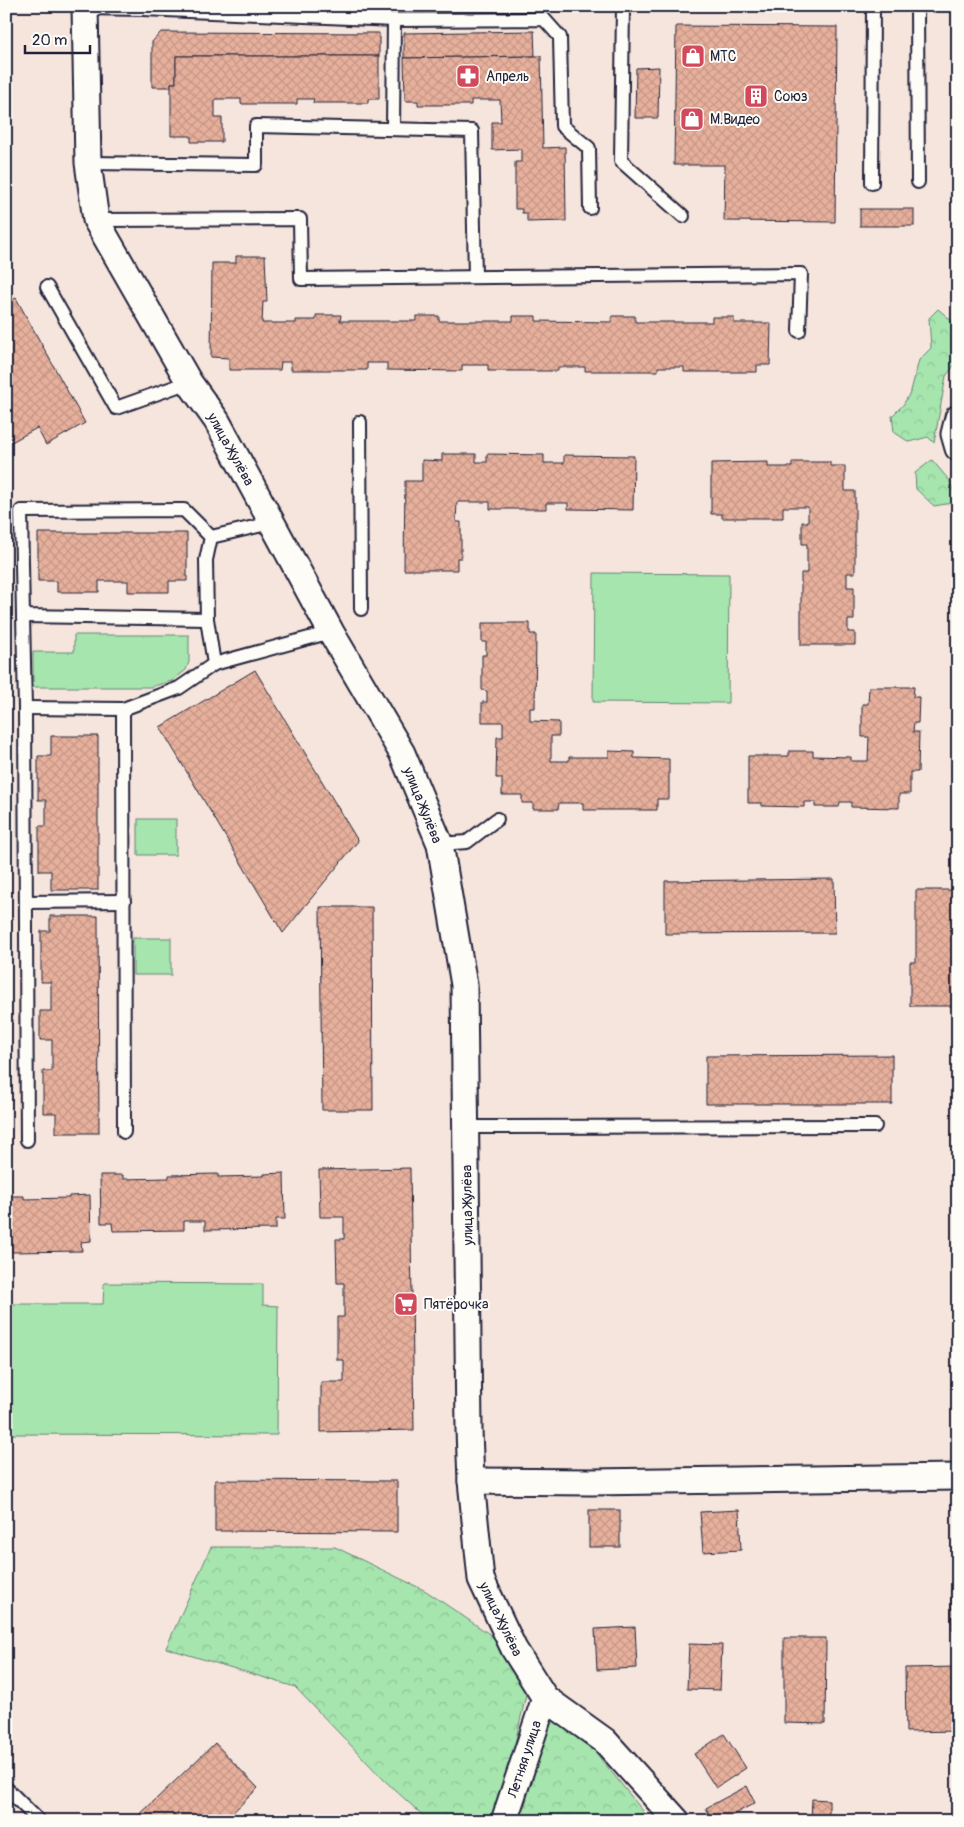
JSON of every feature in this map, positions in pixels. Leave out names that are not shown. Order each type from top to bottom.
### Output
[{"type":"street","name":"улица Жулёва","points":[[85,7],[88,163],[96,220],[190,382],[217,421],[331,632],[402,753],[440,844],[464,985],[469,1430],[471,1481],[481,1580],[514,1649],[545,1698]]},
{"type":"street","points":[[958,418],[954,434],[958,448]]},
{"type":"street","points":[[471,1481],[591,1482],[958,1477]]},
{"type":"street","points":[[545,1698],[605,1741],[677,1821]]},
{"type":"street","name":"Летняя улица","points":[[504,1821],[545,1698]]},
{"type":"lane","points":[[623,6],[621,161],[683,216]]},
{"type":"lane","points":[[872,183],[873,6]]},
{"type":"lane","points":[[917,6],[918,182]]},
{"type":"lane","points":[[85,7],[394,20],[544,19],[560,37],[562,126],[589,148],[590,208]]},
{"type":"lane","points":[[393,129],[394,20]]},
{"type":"lane","points":[[88,163],[256,165],[256,126],[472,131],[475,277]]},
{"type":"lane","points":[[96,220],[300,219],[301,279],[801,274],[799,330]]},
{"type":"lane","points":[[47,288],[116,408],[190,382]]},
{"type":"lane","points":[[360,422],[361,610]]},
{"type":"lane","points":[[27,1140],[25,708],[21,511],[184,510],[210,538]]},
{"type":"lane","points":[[210,538],[271,523]]},
{"type":"lane","points":[[210,538],[206,560],[207,619],[214,664]]},
{"type":"lane","points":[[23,616],[207,619]]},
{"type":"lane","points":[[25,708],[123,709],[179,688],[214,664],[331,632]]},
{"type":"lane","points":[[123,709],[124,1132]]},
{"type":"lane","points":[[440,844],[467,842],[497,819]]},
{"type":"lane","points":[[26,902],[124,902]]},
{"type":"lane","points":[[466,1127],[875,1126]]},
{"type":"lane","points":[[6,1788],[38,1821]]},
{"type":"shaded area","points":[[6,786],[8,1151],[6,1152]]},
{"type":"green space","points":[[938,309],[951,320],[958,338],[958,361],[946,376],[934,443],[928,437],[909,442],[894,432],[892,416],[903,405],[911,391],[919,360],[931,348],[929,318]]},
{"type":"green space","points":[[932,460],[949,480],[958,502],[934,506],[916,489],[915,473]]},
{"type":"green space","points":[[594,573],[729,574],[728,703],[593,702]]},
{"type":"green space","points":[[74,635],[189,635],[189,662],[186,670],[172,681],[150,687],[33,687],[33,652],[74,652]]},
{"type":"green space","points":[[138,819],[176,819],[176,855],[138,855]]},
{"type":"green space","points":[[133,938],[171,938],[171,975],[133,975]]},
{"type":"green space","points":[[104,1283],[263,1284],[263,1305],[278,1306],[277,1435],[6,1434],[6,1304],[103,1304]]},
{"type":"green space","points":[[211,1547],[335,1547],[426,1591],[507,1646],[527,1690],[503,1797],[490,1821],[429,1821],[384,1780],[295,1687],[166,1648]]},
{"type":"green space","points":[[548,1717],[584,1738],[651,1821],[521,1821]]},
{"type":"building","name":"Союз","points":[[676,26],[837,27],[835,222],[724,221],[725,165],[674,165]]},
{"type":"building","points":[[534,31],[535,56],[404,58],[404,33]]},
{"type":"building","points":[[161,32],[379,33],[379,56],[176,56],[176,83],[171,83],[171,87],[152,87],[152,42]]},
{"type":"building","points":[[176,56],[379,56],[379,99],[368,99],[368,103],[313,103],[314,99],[297,99],[297,104],[241,104],[241,99],[215,99],[215,118],[222,118],[222,142],[191,142],[191,136],[171,136],[171,83],[176,83]]},
{"type":"building","points":[[541,56],[543,148],[565,147],[566,221],[527,222],[527,213],[522,213],[522,209],[515,209],[515,162],[521,162],[521,149],[492,150],[492,122],[501,122],[500,100],[471,100],[471,105],[418,105],[418,101],[405,101],[404,58]]},
{"type":"building","points":[[659,67],[658,118],[635,118],[636,68]]},
{"type":"building","points":[[860,209],[914,209],[914,226],[860,226]]},
{"type":"building","points":[[236,256],[265,256],[267,302],[263,302],[262,323],[296,323],[296,320],[316,320],[316,315],[341,315],[340,321],[416,321],[416,316],[439,316],[439,321],[513,321],[513,316],[536,316],[536,321],[612,322],[612,316],[635,316],[635,322],[712,322],[712,317],[734,317],[734,323],[771,323],[770,365],[757,365],[757,372],[684,372],[684,367],[658,367],[658,371],[585,371],[585,367],[558,367],[558,371],[488,371],[488,365],[462,365],[462,371],[387,370],[387,363],[367,363],[367,370],[291,370],[291,362],[281,362],[280,370],[229,370],[229,358],[211,357],[212,263],[236,263]]},
{"type":"building","points":[[16,298],[85,423],[46,445],[37,428],[6,445],[6,303]]},
{"type":"building","points":[[442,454],[476,454],[476,462],[487,462],[487,454],[544,455],[544,463],[564,463],[564,455],[634,456],[633,510],[568,509],[568,503],[546,503],[546,509],[490,509],[490,502],[457,502],[456,522],[461,522],[461,558],[457,558],[457,570],[404,570],[405,481],[422,481],[422,460],[442,461]]},
{"type":"building","points":[[768,462],[768,467],[792,467],[792,462],[830,462],[830,466],[845,466],[845,491],[855,491],[855,573],[847,573],[847,587],[854,587],[854,620],[848,620],[848,632],[855,632],[855,645],[801,645],[801,573],[807,573],[807,544],[802,544],[802,522],[808,522],[808,507],[783,507],[783,518],[722,518],[722,514],[711,514],[711,463]]},
{"type":"building","points":[[38,533],[187,533],[187,581],[169,581],[169,592],[128,592],[128,581],[99,581],[99,592],[57,592],[57,581],[38,581]]},
{"type":"building","points":[[482,623],[530,623],[530,634],[536,634],[535,708],[530,708],[530,721],[559,722],[559,736],[551,736],[551,761],[569,761],[569,757],[609,757],[609,751],[634,752],[634,758],[669,759],[669,799],[657,799],[657,810],[583,810],[583,803],[559,803],[558,809],[533,809],[533,803],[522,803],[522,795],[502,795],[502,778],[496,778],[497,737],[503,737],[503,722],[482,722],[482,702],[487,702],[487,691],[482,690],[482,655],[486,655],[486,642],[482,642]]},
{"type":"building","points":[[255,670],[358,841],[283,933],[160,727]]},
{"type":"building","points":[[869,687],[914,687],[913,697],[919,697],[918,723],[914,723],[913,732],[919,732],[918,772],[910,772],[910,794],[899,794],[899,808],[851,807],[851,802],[840,802],[839,807],[815,807],[815,802],[804,802],[804,807],[762,806],[762,803],[748,803],[748,756],[789,756],[789,751],[813,751],[813,756],[851,757],[851,761],[868,761],[869,737],[862,737],[862,704],[868,704]]},
{"type":"building","points":[[51,736],[98,736],[98,890],[51,890],[51,871],[39,871],[39,826],[46,826],[46,800],[38,800],[38,756],[51,756]]},
{"type":"building","points":[[834,879],[835,933],[665,934],[665,881]]},
{"type":"building","points":[[916,890],[958,890],[958,1003],[954,1003],[954,1006],[910,1006],[910,962],[916,962]]},
{"type":"building","points":[[320,907],[372,907],[373,1110],[322,1110]]},
{"type":"building","points":[[50,916],[98,916],[99,1133],[56,1133],[56,1113],[43,1113],[43,1071],[52,1071],[52,1040],[40,1040],[40,1011],[51,1011],[51,982],[41,982],[41,931],[50,931]]},
{"type":"building","points":[[892,1055],[892,1104],[706,1104],[706,1056]]},
{"type":"building","points":[[410,1168],[414,1430],[321,1432],[321,1382],[344,1382],[344,1360],[337,1360],[337,1317],[344,1317],[344,1283],[337,1283],[336,1239],[344,1239],[344,1217],[320,1217],[319,1170]]},
{"type":"building","points":[[284,1173],[285,1219],[276,1219],[276,1229],[205,1230],[205,1221],[184,1221],[184,1230],[113,1231],[112,1223],[101,1223],[100,1175],[123,1175],[123,1179],[169,1178],[169,1175],[218,1174],[218,1177],[264,1176],[264,1174]]},
{"type":"building","points":[[90,1195],[91,1241],[81,1242],[82,1251],[11,1252],[11,1243],[6,1243],[6,1196],[24,1196],[24,1199],[69,1198],[69,1196]]},
{"type":"building","points":[[215,1480],[397,1481],[397,1532],[215,1531]]},
{"type":"building","points":[[589,1510],[620,1510],[620,1547],[589,1547]]},
{"type":"building","points":[[739,1510],[741,1550],[703,1552],[700,1512]]},
{"type":"building","points":[[951,1590],[958,1590],[958,1630],[952,1630]]},
{"type":"building","points":[[635,1627],[637,1668],[597,1670],[595,1629]]},
{"type":"building","points":[[784,1638],[826,1638],[825,1724],[784,1723]]},
{"type":"building","points":[[689,1644],[722,1645],[720,1690],[687,1689]]},
{"type":"building","points":[[958,1667],[958,1731],[906,1732],[905,1668]]},
{"type":"building","points":[[724,1734],[746,1768],[716,1788],[694,1754]]},
{"type":"building","points":[[215,1743],[258,1788],[224,1821],[133,1821]]},
{"type":"building","points":[[747,1786],[755,1803],[721,1821],[713,1821],[706,1808]]},
{"type":"building","points":[[812,1799],[829,1800],[829,1821],[811,1821]]},
{"type":"place","name":"МТС","points":[[693,56]]},
{"type":"place","name":"Апрель","points":[[468,76]]},
{"type":"place","name":"Союз","points":[[756,96]]},
{"type":"place","name":"М.Видео","points":[[692,119]]},
{"type":"place","name":"Пятёрочка","points":[[406,1304]]}]
